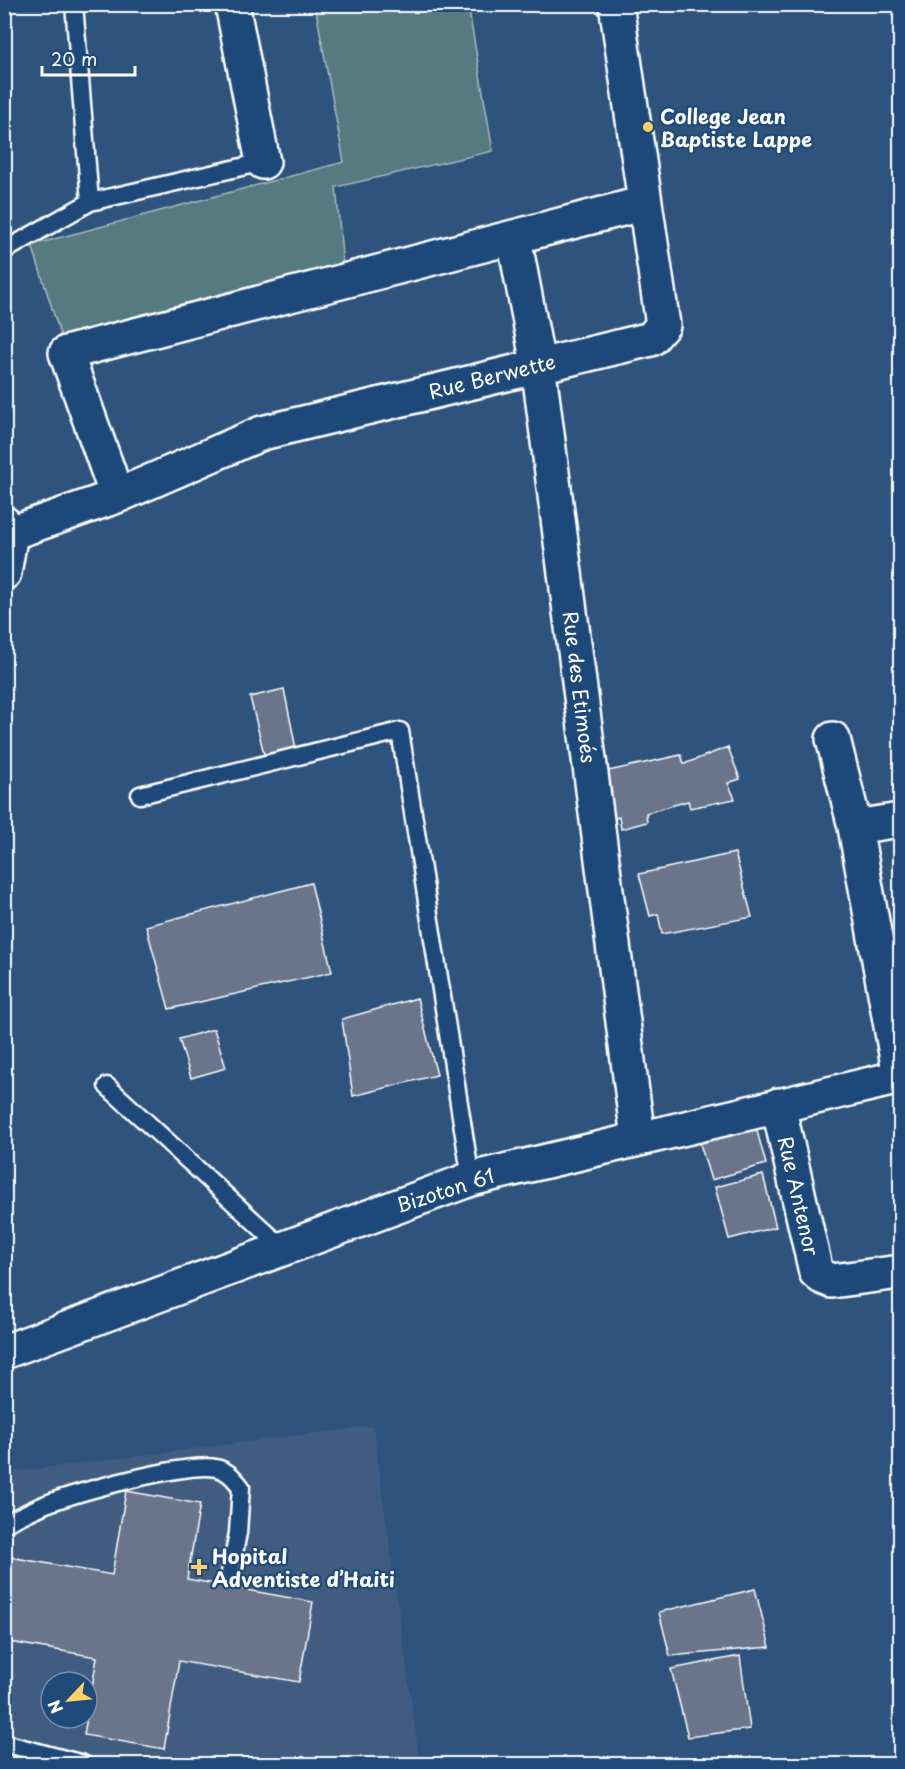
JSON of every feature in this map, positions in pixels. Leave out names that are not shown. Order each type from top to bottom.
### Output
[{"type":"street","points":[[232,4],[263,162]]},
{"type":"street","name":"Rue Berwette","points":[[8,528],[117,496],[262,433],[538,364],[651,339],[659,333],[663,325],[616,4]]},
{"type":"street","points":[[117,496],[66,353],[645,203]]},
{"type":"street","name":"Rue des Etimoés","points":[[514,238],[538,364],[638,1138]]},
{"type":"street","points":[[4,573],[8,528]]},
{"type":"street","points":[[833,738],[855,827],[900,1076]]},
{"type":"street","points":[[855,827],[900,820]]},
{"type":"street","name":"Bizoton 61","points":[[4,1352],[471,1179],[900,1076]]},
{"type":"street","name":"Rue Antenor","points":[[778,1105],[816,1272],[832,1281],[900,1272]]},
{"type":"lane","points":[[74,4],[90,202]]},
{"type":"lane","points":[[7,246],[90,202],[263,162]]},
{"type":"lane","points":[[140,795],[400,731],[471,1179]]},
{"type":"lane","points":[[107,1086],[283,1248]]},
{"type":"lane","points":[[4,1524],[46,1504],[118,1484],[192,1467],[217,1468],[232,1476],[241,1487],[238,1533],[230,1573]]},
{"type":"lane","points":[[4,1743],[57,1761],[83,1764]]},
{"type":"shaded area","name":"Hopital Adventiste d’Haiti","points":[[373,1426],[420,1764],[5,1764],[4,1473]]},
{"type":"green space","points":[[315,5],[468,5],[493,151],[336,187],[344,276],[63,343],[32,245],[344,162]]},
{"type":"building","points":[[284,689],[296,749],[264,754],[250,697]]},
{"type":"building","points":[[728,747],[740,779],[728,783],[735,799],[690,808],[688,801],[646,813],[647,822],[621,829],[619,817],[607,821],[599,773],[681,755],[684,764]]},
{"type":"building","points":[[735,853],[752,917],[662,934],[658,914],[650,916],[639,874]]},
{"type":"building","points":[[311,883],[332,972],[169,1009],[146,926]]},
{"type":"building","points":[[417,998],[437,1075],[353,1096],[342,1019]]},
{"type":"building","points":[[214,1029],[226,1068],[191,1078],[179,1039]]},
{"type":"building","points":[[754,1120],[766,1164],[711,1180],[698,1137]]},
{"type":"building","points":[[763,1175],[776,1227],[729,1239],[715,1187]]},
{"type":"building","points":[[126,1491],[200,1504],[187,1579],[313,1602],[299,1682],[179,1661],[164,1749],[84,1735],[85,1730],[99,1730],[99,1670],[95,1670],[97,1657],[4,1641],[4,1556],[112,1575]]},
{"type":"building","points":[[755,1589],[770,1647],[670,1656],[659,1612]]},
{"type":"building","points":[[740,1656],[750,1729],[688,1737],[671,1669]]},
{"type":"place","name":"College Jean Baptiste Lappe","points":[[648,127]]},
{"type":"place","name":"Hopital Adventiste d’Haiti","points":[[199,1567]]}]
